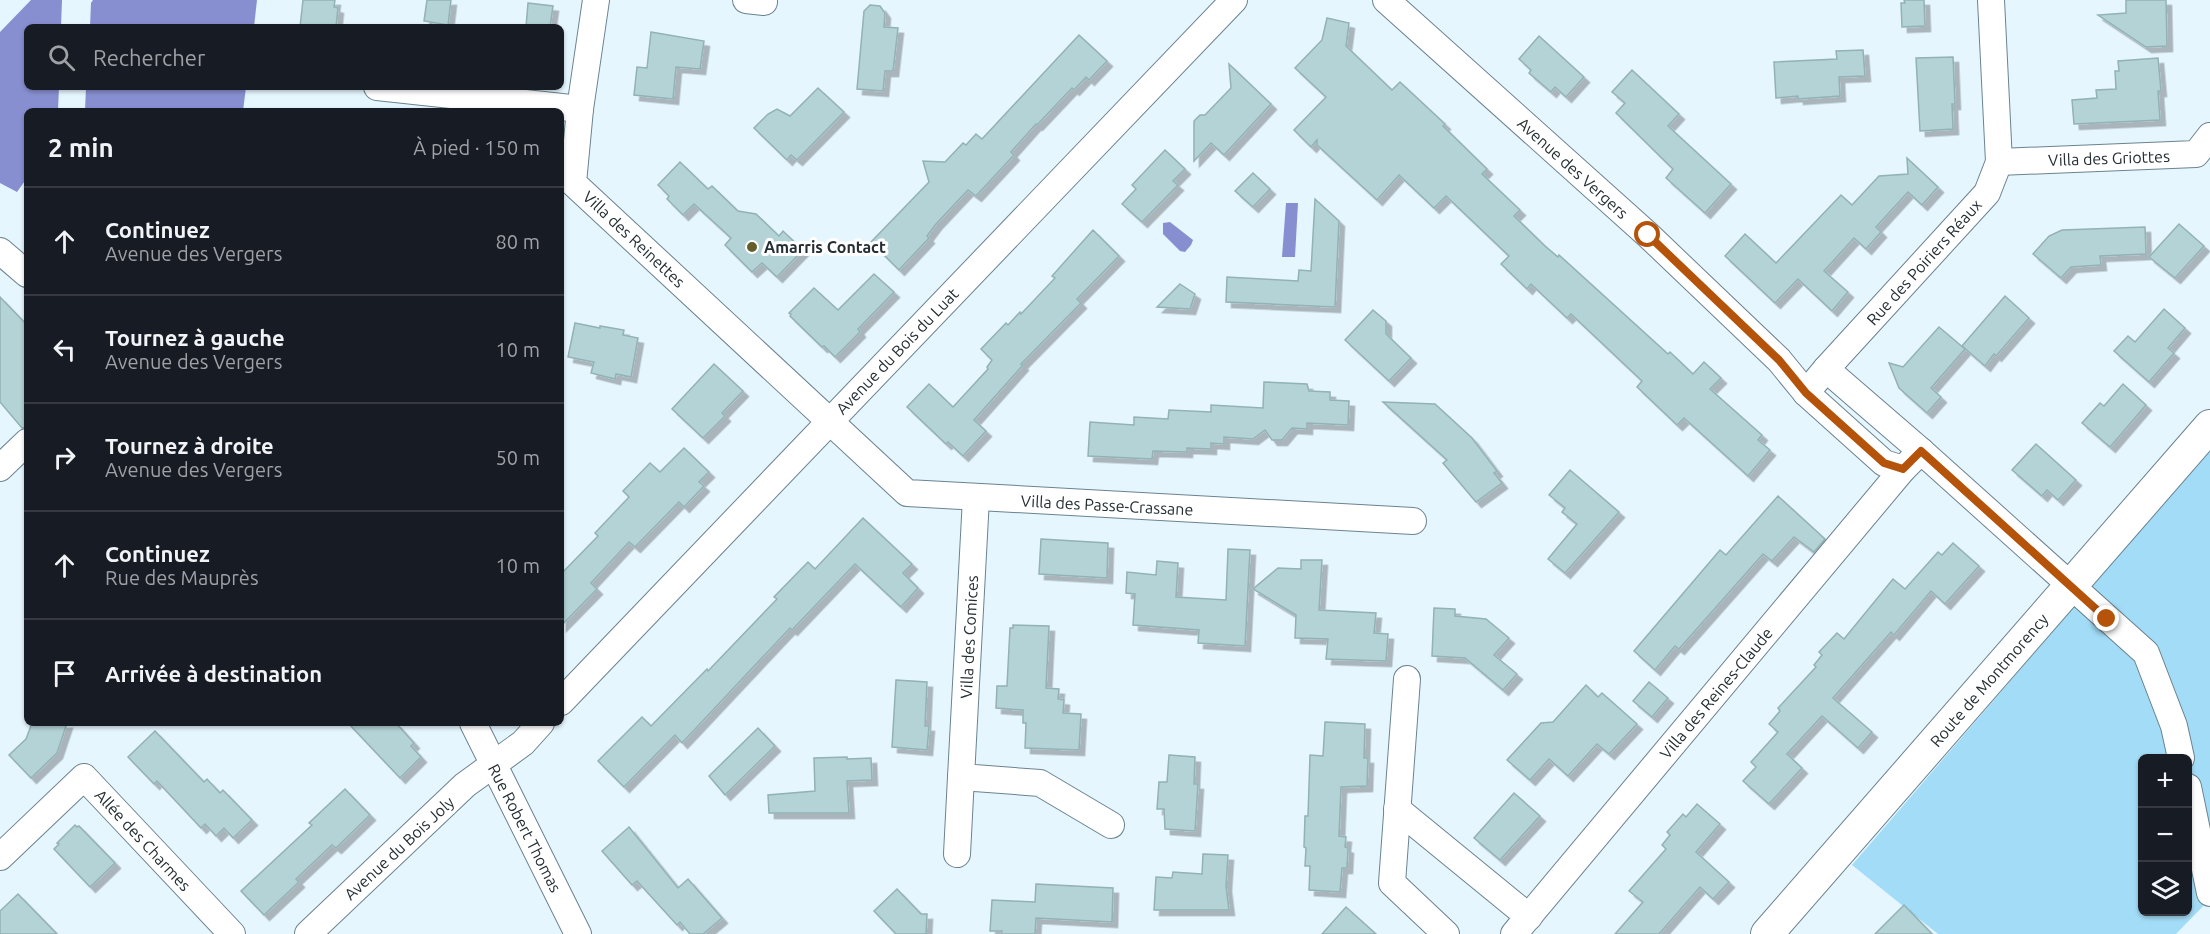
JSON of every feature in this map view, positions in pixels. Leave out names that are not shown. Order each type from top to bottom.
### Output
[{"type":"street","name":"Villa des Reinettes","points":[[596,0],[580,109],[573,183],[830,421]]},
{"type":"street","name":"Avenue du Bois du Luat","points":[[564,699],[1234,0]]},
{"type":"street","name":"Avenue des Vergers","points":[[1386,0],[1656,243],[1779,360],[1806,393],[1884,463],[1903,469]]},
{"type":"street","name":"Rue des Poiriers Réaux","points":[[1826,369],[1987,193],[1999,162],[1991,0]]},
{"type":"street","points":[[404,90],[580,109]]},
{"type":"street","name":"Villa des Griottes","points":[[1999,162],[2196,154],[2210,136]]},
{"type":"street","points":[[0,251],[24,271]]},
{"type":"street","points":[[1806,393],[1826,369],[2146,653],[2174,726],[2180,754]]},
{"type":"street","name":"Villa des Passe-Crassane","points":[[830,421],[907,493],[1413,521]]},
{"type":"street","name":"Route de Montmorency","points":[[1767,934],[2210,426]]},
{"type":"street","points":[[0,468],[24,445]]},
{"type":"street","points":[[1903,469],[1921,451]]},
{"type":"street","name":"Villa des Reines-Claude","points":[[1397,809],[1522,926],[1903,469]]},
{"type":"street","name":"Villa des Comices","points":[[957,854],[976,498]]},
{"type":"street","points":[[1407,679],[1392,883],[1446,934]]},
{"type":"street","name":"Rue Robert Thomas","points":[[474,726],[578,934]]},
{"type":"street","points":[[492,764],[523,743],[538,726]]},
{"type":"street","name":"Avenue du Bois Joly","points":[[308,934],[465,785],[492,764]]},
{"type":"street","name":"Allée des Charmes","points":[[0,856],[84,777],[232,934]]},
{"type":"street","points":[[961,777],[1040,783],[1111,825]]},
{"type":"street","points":[[2191,808],[2210,893]]},
{"type":"shaded area","points":[[31,0],[62,0],[61,24],[24,24],[24,90],[59,90],[58,108],[24,108],[24,182],[17,192],[0,183],[0,32]]},
{"type":"shaded area","points":[[93,0],[257,0],[254,24],[90,24]]},
{"type":"shaded area","points":[[86,90],[246,90],[243,108],[85,108]]},
{"type":"shaded area","points":[[1286,203],[1298,203],[1295,257],[1282,257]]},
{"type":"shaded area","points":[[1170,222],[1193,240],[1185,252],[1180,251],[1163,234],[1163,223]]},
{"type":"shaded area","points":[[2210,449],[2210,899],[2176,934],[1938,934],[1852,865]]},
{"type":"building","points":[[303,0],[335,0],[334,7],[338,8],[336,24],[300,24]]},
{"type":"building","points":[[427,0],[451,0],[448,24],[424,21]]},
{"type":"building","points":[[1904,0],[1924,0],[1925,26],[1902,27],[1901,3],[1905,3]]},
{"type":"building","points":[[2126,0],[2166,0],[2167,46],[2146,47],[2098,15],[2126,13]]},
{"type":"building","points":[[528,3],[553,6],[550,24],[526,24]]},
{"type":"building","points":[[870,5],[880,6],[885,13],[884,27],[898,28],[893,71],[885,71],[883,91],[857,89],[864,11]]},
{"type":"building","points":[[1327,18],[1349,23],[1346,46],[1392,90],[1400,82],[1445,124],[1443,126],[1487,169],[1482,174],[1520,210],[1514,216],[1545,246],[1558,257],[1559,255],[1693,374],[1704,362],[1721,378],[1710,389],[1762,435],[1758,440],[1770,450],[1748,476],[1684,418],[1677,425],[1637,387],[1642,381],[1571,314],[1567,318],[1531,284],[1527,289],[1501,264],[1509,256],[1446,196],[1434,208],[1399,175],[1377,200],[1317,145],[1317,140],[1311,147],[1294,130],[1326,97],[1295,68],[1322,40]]},
{"type":"building","points":[[651,32],[704,41],[700,69],[676,67],[673,99],[634,95],[637,67],[647,68]]},
{"type":"building","points":[[1079,35],[1107,61],[1089,80],[1086,77],[1074,90],[1072,88],[1036,124],[1011,152],[1014,155],[976,196],[968,190],[936,224],[927,236],[929,238],[899,270],[871,242],[929,182],[923,161],[945,162],[963,143],[966,145],[976,134],[982,139]]},
{"type":"building","points":[[1539,36],[1584,77],[1566,97],[1555,87],[1551,92],[1529,73],[1531,70],[1519,59]]},
{"type":"building","points":[[1863,50],[1865,76],[1839,77],[1840,96],[1776,98],[1774,62],[1837,59],[1836,51]]},
{"type":"building","points":[[1953,57],[1955,104],[1952,104],[1953,129],[1920,131],[1916,58]]},
{"type":"building","points":[[2158,58],[2161,91],[2158,91],[2160,120],[2074,124],[2072,100],[2097,98],[2096,90],[2116,89],[2115,71],[2119,71],[2118,61]]},
{"type":"building","points":[[1229,64],[1271,104],[1224,155],[1211,143],[1194,161],[1194,121],[1200,115],[1205,115],[1231,88]]},
{"type":"building","points":[[1632,70],[1679,114],[1668,126],[1731,184],[1705,213],[1666,178],[1673,169],[1616,113],[1625,103],[1612,92]]},
{"type":"building","points":[[818,88],[844,112],[797,160],[791,155],[787,160],[754,128],[768,114],[777,109],[790,116]]},
{"type":"building","points":[[1165,150],[1185,169],[1173,181],[1178,185],[1142,222],[1122,204],[1136,189],[1132,185]]},
{"type":"building","points":[[1907,158],[1938,187],[1922,205],[1908,192],[1876,227],[1881,232],[1866,249],[1854,238],[1824,271],[1848,292],[1832,311],[1798,279],[1775,303],[1725,256],[1745,234],[1776,263],[1841,195],[1852,205],[1879,176],[1908,174]]},
{"type":"building","points":[[680,162],[708,189],[712,186],[738,211],[756,214],[779,236],[783,231],[803,250],[777,277],[762,263],[752,272],[725,245],[731,238],[694,204],[683,215],[667,199],[669,196],[658,185]]},
{"type":"building","points":[[1253,173],[1270,189],[1253,207],[1235,191]]},
{"type":"building","points":[[1315,199],[1339,221],[1335,307],[1226,302],[1227,277],[1298,281],[1299,270],[1311,271]]},
{"type":"building","points":[[2179,224],[2204,246],[2175,278],[2149,257]]},
{"type":"building","points":[[2145,227],[2146,254],[2100,256],[2101,265],[2071,267],[2061,278],[2033,254],[2049,236],[2062,230]]},
{"type":"building","points":[[1093,230],[1119,256],[1077,299],[1081,303],[1021,364],[1023,365],[974,420],[986,431],[963,456],[948,442],[946,444],[907,407],[929,384],[953,407],[988,369],[992,360],[981,349],[1006,323],[1008,325],[1020,312],[1021,314],[1055,278],[1052,276]]},
{"type":"building","points":[[874,274],[894,292],[835,357],[790,316],[789,313],[814,288],[838,310]]},
{"type":"building","points":[[1180,284],[1195,294],[1190,309],[1157,307]]},
{"type":"building","points":[[2005,296],[2029,318],[1985,366],[1962,346]]},
{"type":"building","points":[[0,297],[24,322],[24,428],[0,402]]},
{"type":"building","points":[[2164,309],[2185,328],[2168,348],[2174,353],[2149,382],[2114,351],[2128,336],[2135,342]]},
{"type":"building","points":[[1373,310],[1386,321],[1386,334],[1411,358],[1389,381],[1345,340]]},
{"type":"building","points":[[575,323],[624,330],[623,335],[638,338],[631,377],[616,374],[615,379],[591,373],[594,362],[568,357]]},
{"type":"building","points":[[1939,327],[1965,349],[1931,388],[1941,397],[1927,413],[1899,388],[1889,363],[1903,367]]},
{"type":"building","points":[[714,364],[743,391],[722,413],[725,416],[703,438],[672,409]]},
{"type":"building","points":[[1264,382],[1307,384],[1309,391],[1330,392],[1330,400],[1349,401],[1348,425],[1307,423],[1307,429],[1292,428],[1282,440],[1272,440],[1265,430],[1253,439],[1224,437],[1224,444],[1211,443],[1211,449],[1187,448],[1187,452],[1153,451],[1152,459],[1088,456],[1090,422],[1134,425],[1134,417],[1168,419],[1169,410],[1211,412],[1211,405],[1263,408]]},
{"type":"building","points":[[2123,384],[2146,405],[2110,447],[2082,423],[2100,403],[2104,406]]},
{"type":"building","points":[[1383,402],[1435,404],[1472,438],[1497,471],[1494,473],[1502,483],[1476,502],[1443,463],[1447,460]]},
{"type":"building","points":[[2036,444],[2076,480],[2058,500],[2047,490],[2042,496],[2012,470]]},
{"type":"building","points":[[684,448],[709,472],[699,482],[704,486],[684,507],[679,502],[635,547],[629,542],[591,583],[597,589],[564,623],[564,571],[598,536],[595,533],[629,497],[623,491],[650,463],[660,472]]},
{"type":"building","points":[[1570,470],[1619,512],[1565,573],[1548,559],[1577,524],[1562,512],[1565,508],[1549,495]]},
{"type":"building","points":[[1778,496],[1825,539],[1814,552],[1794,537],[1772,561],[1763,554],[1679,649],[1675,646],[1655,670],[1634,651],[1720,550],[1726,555]]},
{"type":"building","points":[[863,518],[912,564],[903,573],[918,588],[901,607],[855,564],[792,630],[790,628],[682,743],[675,735],[624,787],[598,761],[642,717],[651,726],[777,599],[774,597],[808,562],[815,569]]},
{"type":"building","points":[[1041,539],[1108,543],[1107,578],[1039,574]]},
{"type":"building","points":[[1953,543],[1979,566],[1945,604],[1931,591],[1894,635],[1891,632],[1833,698],[1872,732],[1858,748],[1822,716],[1787,754],[1802,768],[1769,804],[1743,781],[1756,767],[1751,762],[1778,732],[1769,724],[1780,711],[1778,708],[1816,667],[1814,665],[1822,655],[1819,652],[1837,633],[1844,639],[1893,579],[1905,589],[1938,552],[1942,555]]},
{"type":"building","points":[[1228,549],[1250,550],[1245,646],[1198,643],[1199,630],[1133,625],[1135,594],[1126,593],[1127,572],[1156,575],[1157,561],[1178,563],[1176,597],[1226,600]]},
{"type":"building","points":[[1301,560],[1322,560],[1319,610],[1376,613],[1374,633],[1388,634],[1386,661],[1326,659],[1328,639],[1295,638],[1296,615],[1253,589],[1278,568],[1301,569]]},
{"type":"building","points":[[1434,608],[1455,609],[1455,616],[1486,619],[1509,638],[1494,655],[1517,674],[1503,690],[1465,658],[1432,656]]},
{"type":"building","points":[[1013,625],[1049,626],[1046,688],[1059,689],[1058,699],[1064,700],[1063,713],[1081,714],[1079,750],[1025,748],[1026,723],[1023,723],[1023,710],[996,708],[997,686],[1007,686],[1010,628],[1013,628]]},
{"type":"building","points":[[896,680],[927,682],[925,726],[929,726],[927,750],[892,747]]},
{"type":"building","points":[[1649,682],[1668,698],[1652,717],[1633,701]]},
{"type":"building","points":[[1586,685],[1598,697],[1602,693],[1637,724],[1609,754],[1597,744],[1568,776],[1549,759],[1530,780],[1507,760],[1541,723],[1553,722]]},
{"type":"building","points":[[1325,722],[1365,724],[1364,758],[1368,758],[1367,786],[1341,787],[1339,836],[1346,837],[1345,847],[1348,848],[1347,868],[1342,868],[1340,892],[1309,890],[1310,866],[1305,866],[1305,816],[1308,816],[1310,755],[1323,756]]},
{"type":"building","points":[[31,726],[66,726],[57,753],[31,778],[9,755],[26,739]]},
{"type":"building","points":[[351,726],[399,726],[414,743],[411,746],[421,757],[400,778]]},
{"type":"building","points":[[758,728],[775,746],[725,795],[709,776]]},
{"type":"building","points":[[155,731],[204,782],[207,779],[220,793],[223,790],[252,820],[233,838],[224,828],[216,836],[205,824],[201,828],[157,781],[154,784],[128,757]]},
{"type":"building","points":[[1169,755],[1195,757],[1194,784],[1198,784],[1195,831],[1165,829],[1164,809],[1157,809],[1159,782],[1167,782]]},
{"type":"building","points":[[847,757],[847,759],[871,758],[872,780],[847,781],[849,813],[769,813],[768,795],[815,791],[814,758]]},
{"type":"building","points":[[345,789],[370,815],[336,848],[332,845],[296,879],[299,882],[264,915],[241,891],[312,825],[309,823]]},
{"type":"building","points":[[1514,793],[1540,816],[1500,860],[1474,838]]},
{"type":"building","points":[[1697,804],[1720,824],[1696,852],[1729,882],[1713,899],[1700,887],[1659,934],[1615,934],[1643,902],[1629,891],[1666,849],[1662,845],[1670,835],[1667,832],[1683,814],[1686,817]]},
{"type":"building","points":[[75,825],[79,826],[115,863],[90,887],[54,849]]},
{"type":"building","points":[[629,827],[678,888],[688,879],[722,918],[703,934],[690,934],[680,922],[677,925],[637,881],[632,885],[602,851]]},
{"type":"building","points":[[1203,854],[1228,855],[1226,886],[1229,910],[1154,910],[1156,877],[1172,878],[1173,872],[1202,874]]},
{"type":"building","points":[[1036,884],[1113,888],[1112,922],[1036,918],[1035,934],[1001,934],[1002,931],[990,931],[992,900],[1035,902]]},
{"type":"building","points":[[897,889],[921,914],[927,914],[926,934],[896,934],[874,911]]},
{"type":"building","points":[[18,894],[57,934],[0,934],[0,911]]},
{"type":"building","points":[[1904,905],[1932,934],[1875,934]]},
{"type":"building","points":[[1346,907],[1376,934],[1322,934]]},
{"type":"place","name":"Amarris Contact","points":[[752,247]]},
{"type":"route","points":[[1648,235],[1779,360],[1806,393],[1884,463],[1903,469],[1921,451],[2107,619]]}]
